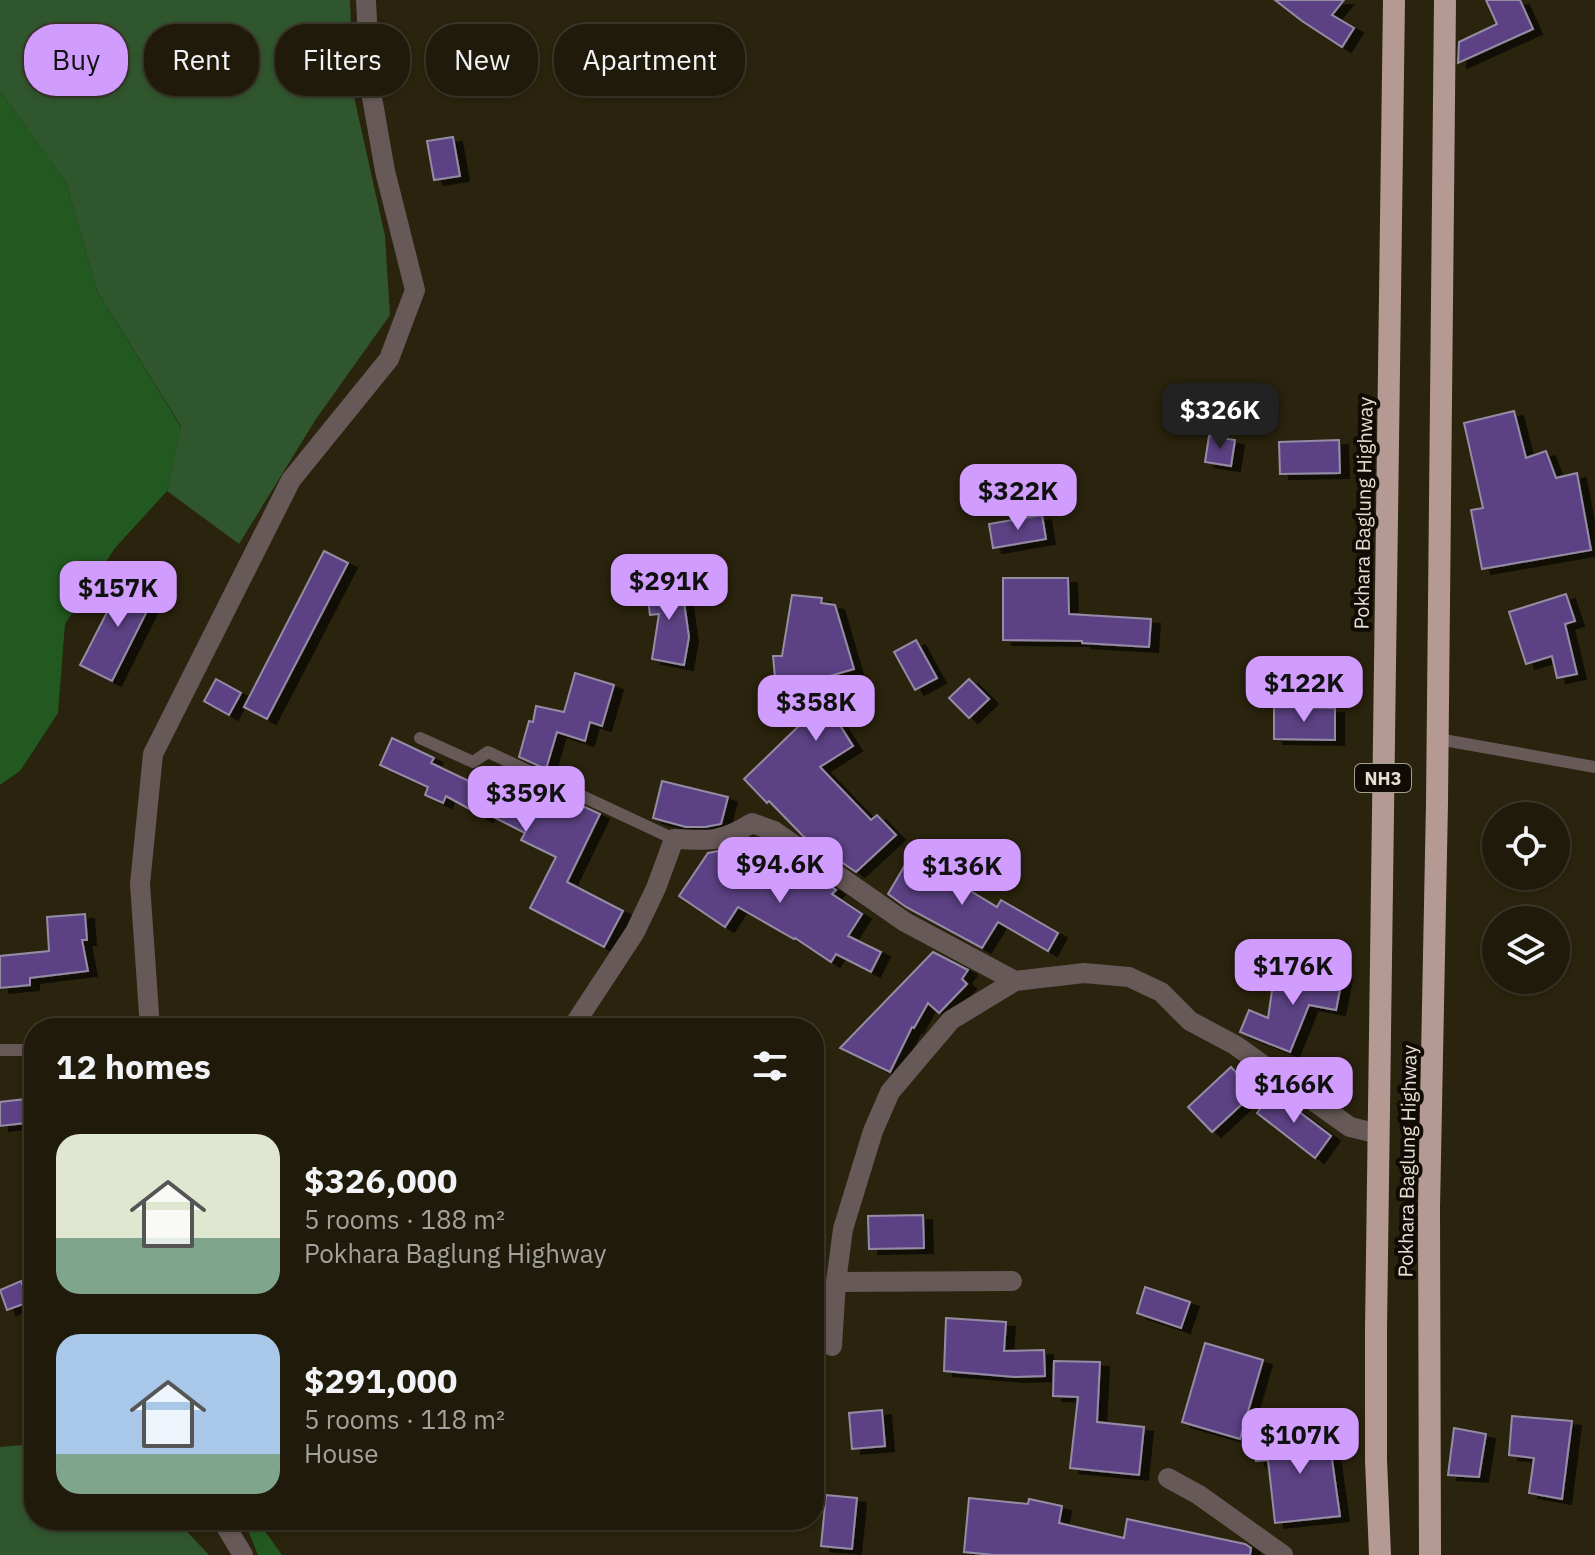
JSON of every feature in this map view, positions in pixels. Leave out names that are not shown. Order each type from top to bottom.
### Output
[{"type":"highway","name":"Pokhara Baglung Highway","points":[[1380,1555],[1376,1460],[1394,0]]},
{"type":"highway","name":"Pokhara Baglung Highway","points":[[1430,1555],[1429,1208],[1438,739],[1445,0]]},
{"type":"street","points":[[149,1018],[140,884],[153,754],[291,480],[389,359],[415,290],[385,171],[370,86],[366,0]]},
{"type":"street","points":[[579,1018],[635,932],[674,839],[710,841],[732,835],[752,823],[774,831],[905,922],[1015,981]]},
{"type":"street","points":[[832,1346],[831,1328],[843,1229],[873,1131],[890,1092],[951,1020],[1015,981],[1084,973],[1129,977],[1161,992],[1190,1021],[1235,1045],[1350,1127],[1379,1134]]},
{"type":"street","points":[[836,1282],[1012,1281]]},
{"type":"street","points":[[1168,1478],[1199,1495],[1283,1555]]},
{"type":"street","points":[[228,1530],[243,1555]]},
{"type":"lane","points":[[420,738],[473,762],[488,752],[674,839]]},
{"type":"lane","points":[[1438,739],[1595,767]]},
{"type":"lane","points":[[0,1050],[24,1050]]},
{"type":"green space","points":[[0,0],[350,0],[351,24],[275,24],[275,96],[354,96],[385,236],[390,315],[316,419],[239,544],[167,491],[181,426],[97,291],[66,183],[0,91]]},
{"type":"green space","points":[[0,91],[66,183],[97,291],[181,427],[167,491],[115,548],[65,624],[58,713],[20,771],[0,785]]},
{"type":"green space","points":[[24,1445],[24,1530],[185,1530],[209,1555],[0,1555],[0,1447]]},
{"type":"green space","points":[[248,1530],[264,1530],[282,1555],[258,1555]]},
{"type":"building","points":[[1275,0],[1344,0],[1332,15],[1354,28],[1342,47]]},
{"type":"building","points":[[1486,0],[1520,0],[1533,29],[1458,63],[1459,42],[1497,24]]},
{"type":"building","points":[[453,137],[460,176],[434,180],[427,141]]},
{"type":"building","points":[[1514,411],[1526,458],[1546,451],[1556,478],[1577,473],[1591,550],[1482,569],[1471,510],[1483,508],[1464,423]]},
{"type":"building","points":[[1209,436],[1235,440],[1231,466],[1205,462]]},
{"type":"building","points":[[1339,440],[1340,473],[1280,474],[1279,442]]},
{"type":"building","points":[[1042,515],[1046,539],[993,548],[989,524]]},
{"type":"building","points":[[324,551],[348,563],[267,719],[244,707]]},
{"type":"building","points":[[125,577],[156,593],[112,681],[80,665]]},
{"type":"building","points":[[1003,578],[1068,578],[1069,614],[1151,619],[1149,647],[1082,641],[1003,640]]},
{"type":"building","points":[[681,581],[689,637],[684,665],[652,659],[659,614],[650,615],[646,586]]},
{"type":"building","points":[[1566,594],[1575,621],[1565,624],[1577,674],[1557,678],[1552,656],[1526,664],[1509,612]]},
{"type":"building","points":[[792,595],[822,598],[821,603],[835,605],[854,669],[812,681],[853,746],[820,767],[871,820],[877,815],[896,835],[856,872],[803,836],[744,779],[806,719],[787,688],[776,689],[773,656],[782,656]]},
{"type":"building","points":[[916,640],[937,678],[915,690],[894,652]]},
{"type":"building","points":[[575,673],[614,685],[602,726],[590,722],[585,741],[557,732],[546,769],[519,757],[536,706],[564,712]]},
{"type":"building","points":[[216,679],[241,693],[229,715],[204,701]]},
{"type":"building","points":[[969,679],[989,699],[969,718],[949,698]]},
{"type":"building","points":[[1274,707],[1335,708],[1335,740],[1274,739]]},
{"type":"building","points":[[392,738],[434,758],[431,763],[500,796],[512,773],[600,814],[567,882],[623,911],[604,947],[530,908],[556,857],[521,840],[525,833],[486,813],[484,817],[446,796],[443,803],[425,795],[428,787],[380,765]]},
{"type":"building","points":[[662,781],[728,797],[721,824],[686,827],[653,818]]},
{"type":"building","points":[[723,850],[775,886],[790,858],[836,890],[832,894],[862,914],[848,936],[881,952],[871,972],[836,954],[831,962],[738,907],[725,927],[679,896],[708,853]]},
{"type":"building","points":[[911,855],[997,907],[1001,900],[1058,933],[1048,951],[998,922],[982,948],[906,907],[888,894]]},
{"type":"building","points":[[85,914],[87,940],[82,940],[88,971],[30,978],[30,985],[0,988],[0,956],[49,951],[47,917]]},
{"type":"building","points":[[933,952],[968,970],[962,979],[967,984],[939,1013],[928,1003],[912,1027],[890,1072],[840,1048]]},
{"type":"building","points":[[1312,969],[1343,975],[1336,1010],[1309,1005],[1290,1052],[1240,1032],[1249,1010],[1268,1018],[1274,977],[1298,981],[1300,973],[1311,976]]},
{"type":"building","points":[[1231,1067],[1255,1092],[1212,1132],[1188,1107]]},
{"type":"building","points":[[1273,1092],[1331,1136],[1315,1158],[1257,1113]]},
{"type":"building","points":[[24,1099],[24,1123],[0,1126],[0,1102]]},
{"type":"building","points":[[923,1215],[924,1248],[869,1249],[868,1216]]},
{"type":"building","points":[[21,1281],[24,1304],[7,1310],[0,1290]]},
{"type":"building","points":[[1145,1287],[1190,1302],[1181,1328],[1137,1313]]},
{"type":"building","points":[[946,1318],[1006,1322],[1004,1351],[1044,1350],[1045,1376],[1015,1377],[944,1371]]},
{"type":"building","points":[[1205,1343],[1263,1360],[1240,1439],[1182,1422]]},
{"type":"building","points":[[1054,1361],[1100,1362],[1097,1422],[1144,1427],[1139,1475],[1070,1468],[1078,1397],[1053,1396]]},
{"type":"building","points":[[882,1410],[885,1446],[852,1449],[849,1413]]},
{"type":"building","points":[[1512,1416],[1572,1421],[1562,1499],[1529,1493],[1534,1458],[1509,1455]]},
{"type":"building","points":[[1454,1428],[1486,1434],[1479,1477],[1448,1475]]},
{"type":"building","points":[[1328,1431],[1340,1516],[1275,1523],[1268,1460],[1256,1461],[1254,1440]]},
{"type":"building","points":[[826,1495],[857,1498],[852,1549],[821,1546]]},
{"type":"building","points":[[969,1498],[1028,1504],[1029,1499],[1062,1506],[1059,1523],[1124,1538],[1127,1519],[1245,1544],[1251,1548],[1250,1555],[994,1555],[964,1552]]}]
